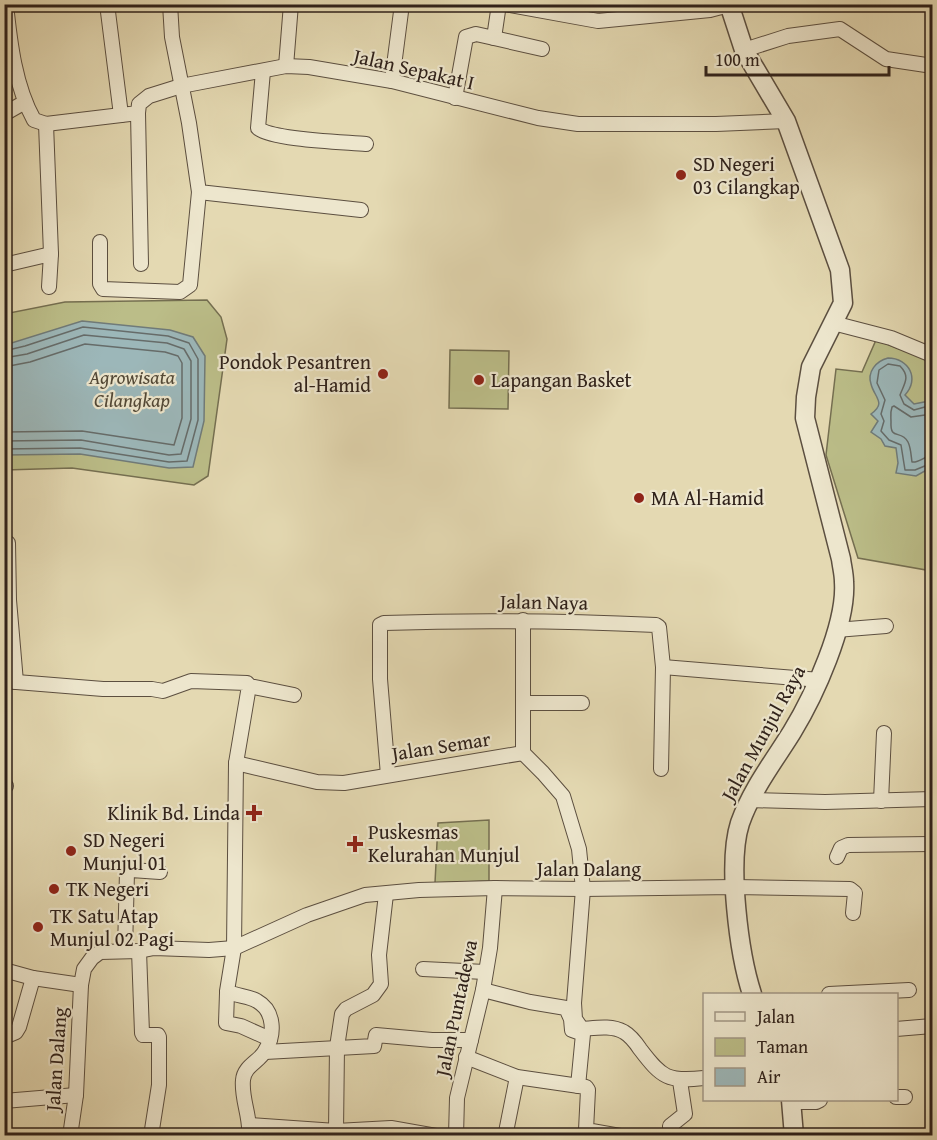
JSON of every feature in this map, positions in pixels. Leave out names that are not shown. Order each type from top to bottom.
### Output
[{"type":"street","points":[[6,4],[16,66],[25,102],[34,120],[46,124],[138,113],[141,264]]},
{"type":"street","points":[[107,4],[121,116]]},
{"type":"street","points":[[100,242],[100,284],[103,289],[180,292],[186,290],[190,285],[199,192],[189,123],[172,37],[170,4]]},
{"type":"street","points":[[286,66],[291,4]]},
{"type":"street","points":[[392,81],[402,4]]},
{"type":"street","points":[[494,38],[499,4]]},
{"type":"street","points":[[504,4],[598,21],[710,10],[729,5]]},
{"type":"street","name":"Jalan Munjul Raya","points":[[729,5],[744,50],[786,121],[840,270],[843,290],[843,303],[812,368],[806,397],[805,418],[828,504],[844,582],[843,602],[820,680],[794,729],[749,800],[739,825],[735,849],[735,886],[744,963],[752,993]]},
{"type":"street","points":[[744,50],[788,36],[840,29],[886,59],[926,65]]},
{"type":"street","points":[[454,98],[466,37],[476,34],[542,49]]},
{"type":"street","name":"Jalan Sepakat I","points":[[138,113],[139,104],[149,96],[181,86],[286,66],[309,67],[392,81],[538,118],[578,124],[716,124],[786,121]]},
{"type":"street","points":[[263,71],[258,128],[261,131],[282,136],[366,144]]},
{"type":"street","points":[[4,114],[25,102]]},
{"type":"street","points":[[46,124],[51,254],[49,286]]},
{"type":"street","points":[[199,192],[362,210]]},
{"type":"street","points":[[4,265],[51,254]]},
{"type":"street","points":[[833,323],[891,338],[933,354]]},
{"type":"street","points":[[8,543],[7,600],[10,681],[103,689],[163,691],[191,681],[247,683],[249,686],[294,695]]},
{"type":"street","points":[[523,620],[522,753],[563,796],[579,849],[583,889],[574,1003],[577,1025],[582,1029],[609,1027],[625,1032],[662,1074],[680,1081],[703,1078]]},
{"type":"street","name":"Jalan Naya","points":[[388,775],[380,679],[381,625],[523,620],[656,625],[661,631],[663,667]]},
{"type":"street","points":[[836,630],[886,626]]},
{"type":"street","points":[[661,769],[663,667],[820,680]]},
{"type":"street","points":[[249,686],[236,763],[234,948],[227,993],[226,1023],[242,1026],[270,1039]]},
{"type":"street","points":[[523,703],[582,703]]},
{"type":"street","points":[[881,801],[884,733]]},
{"type":"street","name":"Jalan Semar","points":[[236,763],[327,783],[344,783],[522,753]]},
{"type":"street","points":[[749,800],[933,799]]},
{"type":"street","points":[[837,857],[841,848],[848,845],[933,844]]},
{"type":"street","points":[[151,1136],[159,1086],[159,1037],[142,1033],[132,951],[128,872],[131,870],[160,872]]},
{"type":"street","name":"Jalan Dalang","points":[[70,1136],[76,1095],[81,985],[84,969],[100,952],[154,948],[209,950],[234,948],[307,915],[365,895],[419,890],[735,886],[850,889],[855,893],[853,914]]},
{"type":"street","name":"Jalan Puntadewa","points":[[456,1136],[457,1098],[483,990],[490,948],[495,888]]},
{"type":"street","points":[[336,1131],[337,1047],[342,1014],[346,1009],[373,995],[381,984],[379,955],[386,894]]},
{"type":"street","points":[[423,969],[485,972]]},
{"type":"street","name":"Jalan Dalang","points":[[4,970],[33,978],[81,985]]},
{"type":"street","points":[[4,1037],[16,1032],[19,1027],[33,978]]},
{"type":"street","points":[[483,990],[566,1008],[571,1019],[572,1030],[582,1034],[578,1086]]},
{"type":"street","points":[[849,993],[909,990]]},
{"type":"street","points":[[227,993],[256,1000],[268,1011],[271,1019],[270,1039],[265,1052],[249,1067],[243,1079],[249,1130],[392,1132],[436,1136]]},
{"type":"street","points":[[898,1029],[933,1026]]},
{"type":"street","points":[[265,1052],[374,1046],[376,1035],[432,1040],[471,1040]]},
{"type":"street","points":[[466,1057],[517,1077],[586,1087],[588,1090],[586,1130],[620,1136]]},
{"type":"street","points":[[506,1132],[517,1077]]},
{"type":"street","points":[[670,1136],[670,1126],[685,1115],[680,1081]]},
{"type":"street","points":[[4,1101],[76,1095]]},
{"type":"street","points":[[794,1136],[791,1101],[818,1101]]},
{"type":"green space","name":"Agrowisata Cilangkap","points":[[207,300],[221,317],[227,339],[208,476],[194,485],[72,468],[5,470],[4,314],[65,302]]},
{"type":"green space","points":[[876,340],[932,361],[932,571],[858,558],[826,455],[836,369],[862,372]]},
{"type":"green space","name":"Lapangan Basket","points":[[450,350],[509,351],[508,409],[449,408]]},
{"type":"green space","points":[[489,820],[489,881],[435,883],[438,823]]},
{"type":"water","name":"Agrowisata Cilangkap","points":[[82,321],[170,330],[193,337],[205,356],[204,421],[193,467],[169,468],[80,454],[5,455],[5,345]]},
{"type":"water","points":[[888,358],[902,362],[910,370],[912,382],[905,395],[914,404],[929,401],[932,385],[932,467],[916,476],[896,473],[898,463],[896,448],[885,446],[881,439],[871,432],[878,421],[871,414],[879,403],[871,384],[870,375],[876,364]]},
{"type":"place","name":"SD Negeri 03 Cilangkap","points":[[681,175]]},
{"type":"place","name":"Pondok Pesantren al-Hamid","points":[[383,374]]},
{"type":"place","name":"Lapangan Basket","points":[[479,380]]},
{"type":"place","name":"MA Al-Hamid","points":[[639,498]]},
{"type":"place","name":"Klinik Bd. Linda","points":[[254,813]]},
{"type":"place","name":"Puskesmas Kelurahan Munjul","points":[[355,844]]},
{"type":"place","name":"SD Negeri Munjul 01","points":[[71,851]]},
{"type":"place","name":"TK Negeri","points":[[54,889]]},
{"type":"place","name":"TK Satu Atap Munjul 02 Pagi","points":[[38,927]]}]
